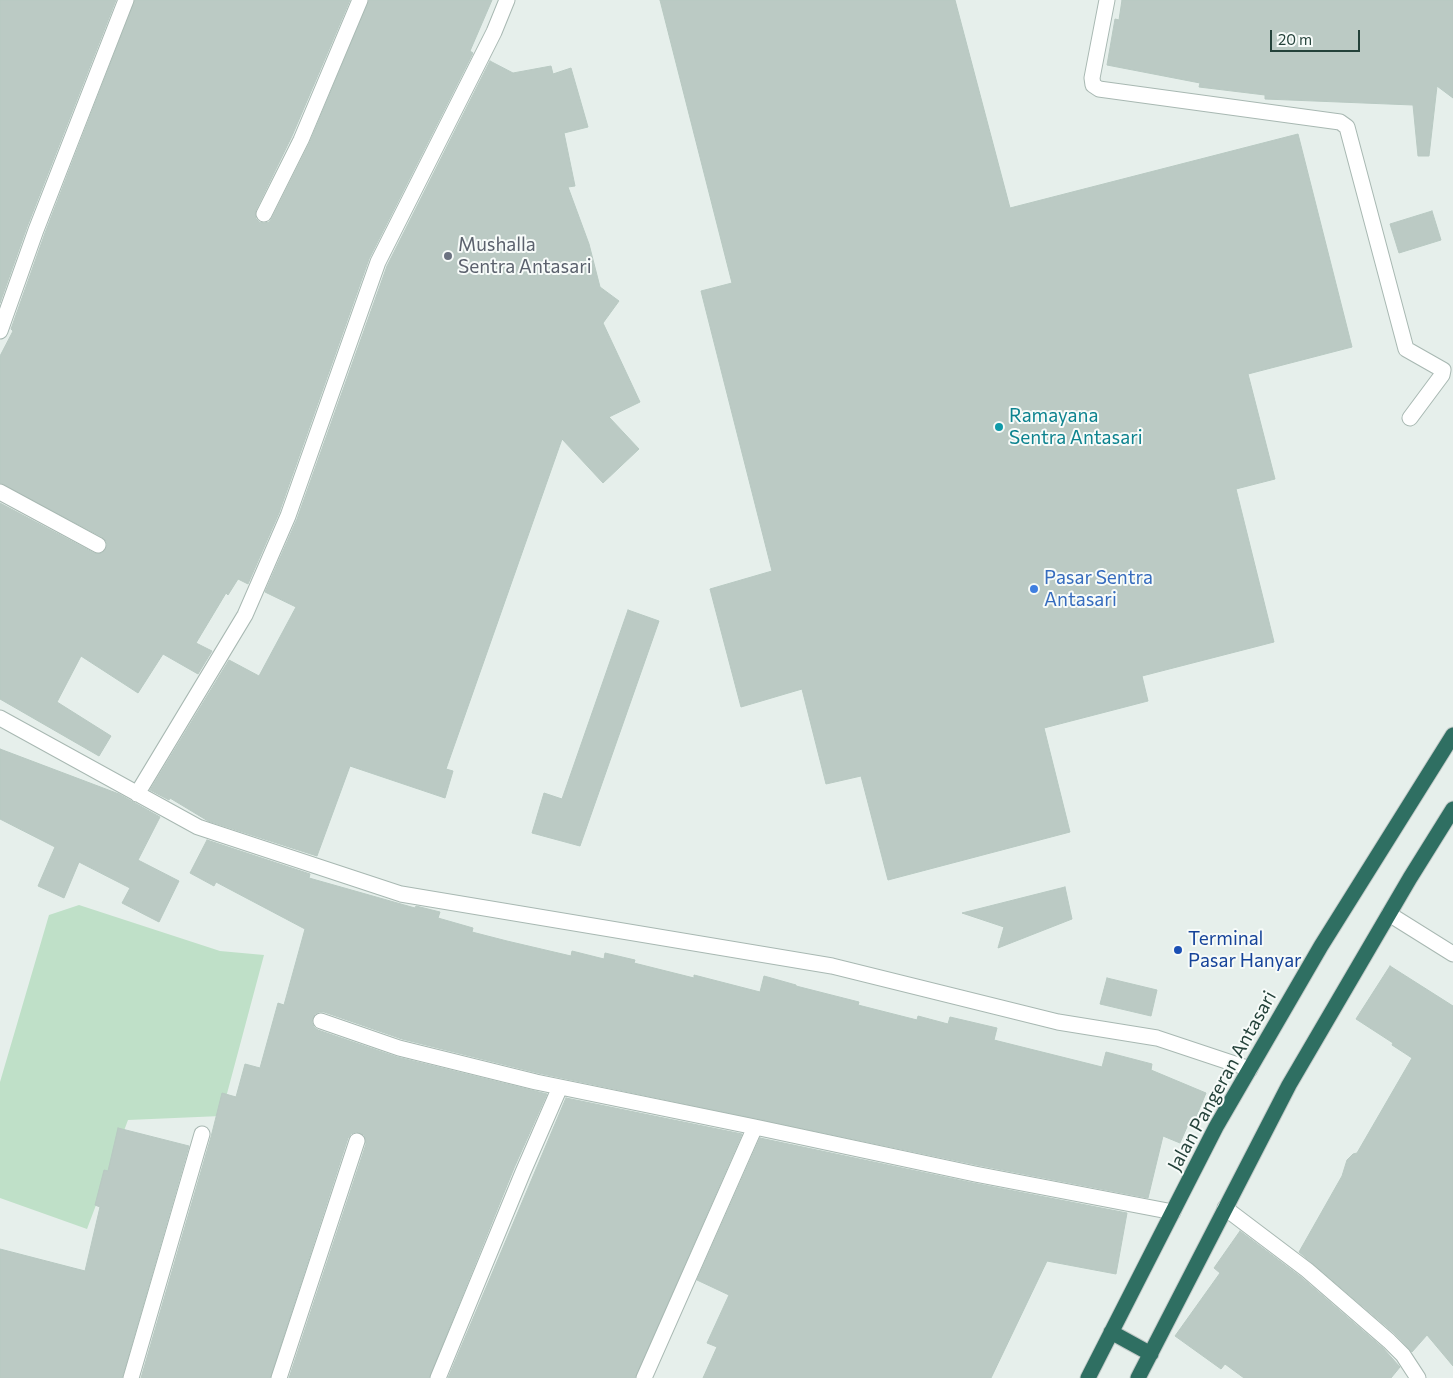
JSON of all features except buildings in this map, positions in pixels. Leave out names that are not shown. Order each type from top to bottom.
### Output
[{"type":"highway","name":"Jalan Pangeran Antasari","points":[[1088,1378],[1216,1128],[1321,946],[1453,735]]},
{"type":"highway","points":[[1138,1378],[1288,1085],[1453,809]]},
{"type":"highway","points":[[1111,1332],[1151,1354]]},
{"type":"street","points":[[0,331],[36,230],[126,0]]},
{"type":"street","points":[[264,214],[301,140],[360,0]]},
{"type":"street","points":[[137,794],[245,615],[288,516],[378,262],[494,32],[507,0]]},
{"type":"street","points":[[1107,0],[1092,78],[1094,85],[1099,89],[1345,124],[1406,349],[1443,370],[1442,376],[1410,418]]},
{"type":"street","points":[[0,492],[98,545]]},
{"type":"street","points":[[0,718],[198,827],[401,894],[832,966],[1058,1022],[1157,1038],[1250,1069]]},
{"type":"street","points":[[1389,914],[1453,954]]},
{"type":"street","points":[[321,1022],[399,1048],[560,1087],[975,1174],[1173,1212]]},
{"type":"street","points":[[438,1378],[560,1087]]},
{"type":"street","points":[[644,1378],[755,1127]]},
{"type":"street","points":[[131,1378],[202,1134]]},
{"type":"street","points":[[279,1378],[357,1141]]},
{"type":"street","points":[[1226,1208],[1307,1270],[1389,1342],[1403,1355],[1418,1378]]},
{"type":"green space","points":[[79,905],[220,951],[264,955],[221,1116],[128,1120],[87,1229],[0,1198],[0,1082],[49,915]]},
{"type":"place","name":"Mushalla Sentra Antasari","points":[[448,256]]},
{"type":"place","name":"Ramayana Sentra Antasari","points":[[999,427]]},
{"type":"place","name":"Pasar Sentra Antasari","points":[[1034,589]]},
{"type":"place","name":"Terminal Pasar Hanyar","points":[[1178,950]]}]
